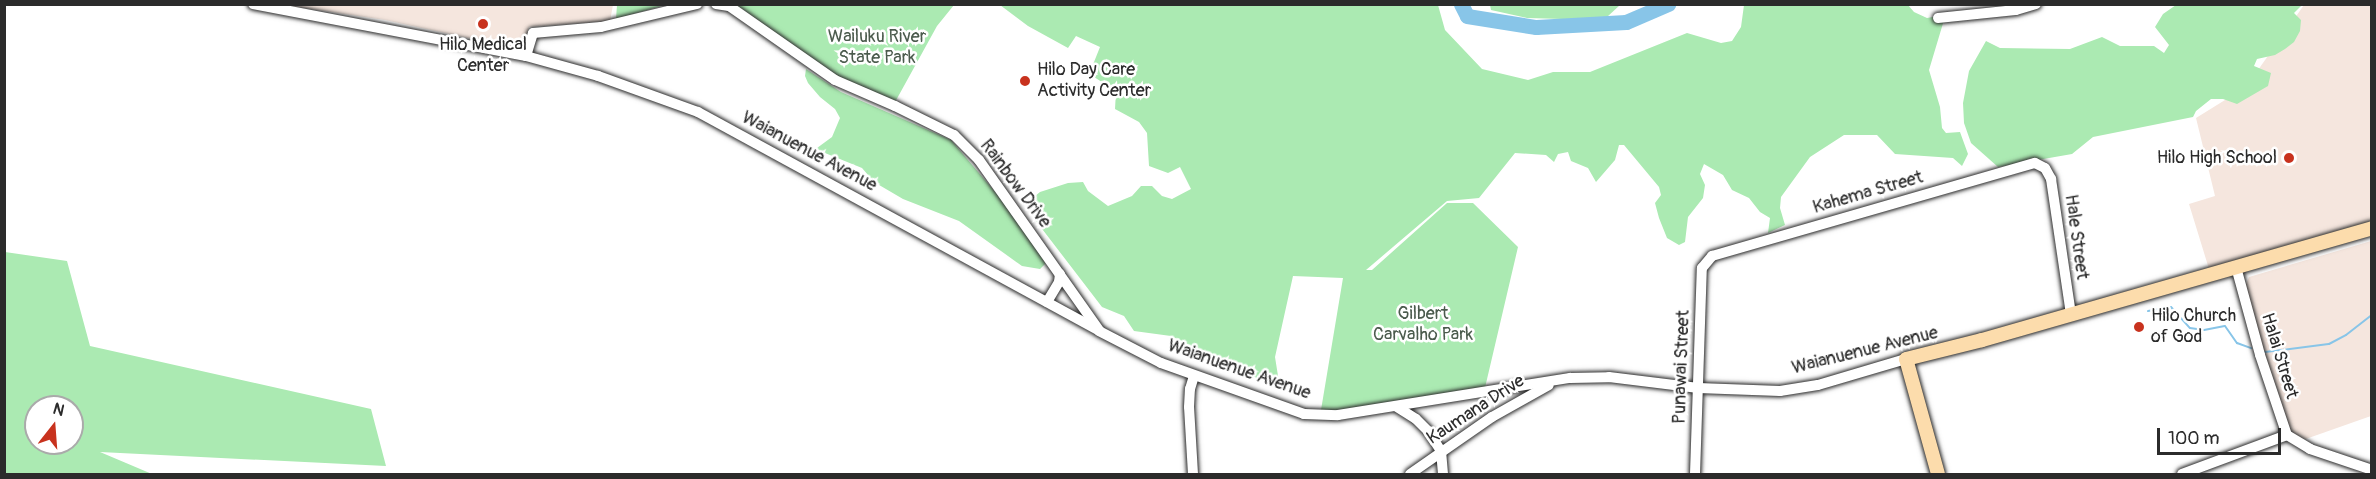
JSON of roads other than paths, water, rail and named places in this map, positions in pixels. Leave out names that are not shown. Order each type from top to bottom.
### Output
[{"type":"main road","name":"Waianuenue Avenue","points":[[1906,359],[2070,315],[2372,228]]},
{"type":"main road","points":[[1906,359],[1938,474]]},
{"type":"street","name":"Waianuenue Avenue","points":[[253,4],[359,22],[526,57],[598,76],[698,112],[1099,332],[1194,376],[1304,414],[1338,415],[1564,380],[1609,377],[1698,388],[1779,391],[1818,385],[1906,359]]},
{"type":"street","points":[[526,57],[533,33],[600,27],[697,4]]},
{"type":"street","name":"Rainbow Drive","points":[[716,4],[729,6],[835,81],[895,106],[954,135],[979,159],[1099,332]]},
{"type":"street","points":[[1938,18],[2016,10],[2036,4]]},
{"type":"street","name":"Kahema Street","points":[[1705,262],[1712,256],[2027,164],[2042,166]]},
{"type":"street","name":"Hale Street","points":[[2042,166],[2051,178],[2070,315]]},
{"type":"street","name":"Punawai Street","points":[[1695,474],[1702,268],[1705,262]]},
{"type":"street","name":"Halai Street","points":[[2236,267],[2260,355],[2287,435]]},
{"type":"street","points":[[1047,302],[1059,282],[1060,274]]},
{"type":"street","points":[[1193,474],[1189,407],[1190,389],[1194,376]]},
{"type":"street","name":"Kaumana Drive","points":[[1410,474],[1441,451],[1541,388],[1564,380]]},
{"type":"street","points":[[1397,407],[1422,425],[1441,451],[1443,474]]},
{"type":"street","points":[[2182,474],[2287,435],[2310,449],[2372,470]]},
{"type":"waterway","points":[[1461,4],[1467,16],[1536,27],[1626,22],[1668,4]]},
{"type":"waterway","points":[[2148,311],[2171,307],[2190,328],[2204,330],[2225,326],[2237,343],[2251,348]]},
{"type":"waterway","points":[[2265,352],[2329,344],[2346,335],[2372,315]]},
{"type":"place","name":"Hilo Medical Center","points":[[483,24]]},
{"type":"place","name":"Hilo Day Care Activity Center","points":[[1025,81]]},
{"type":"place","name":"Hilo High School","points":[[2289,158]]},
{"type":"place","name":"Hilo Church of God","points":[[2139,327]]},
{"type":"park label","name":"Wailuku River State Park","points":[[877,48]]},
{"type":"park label","name":"Gilbert Carvalho Park","points":[[1423,325]]}]
